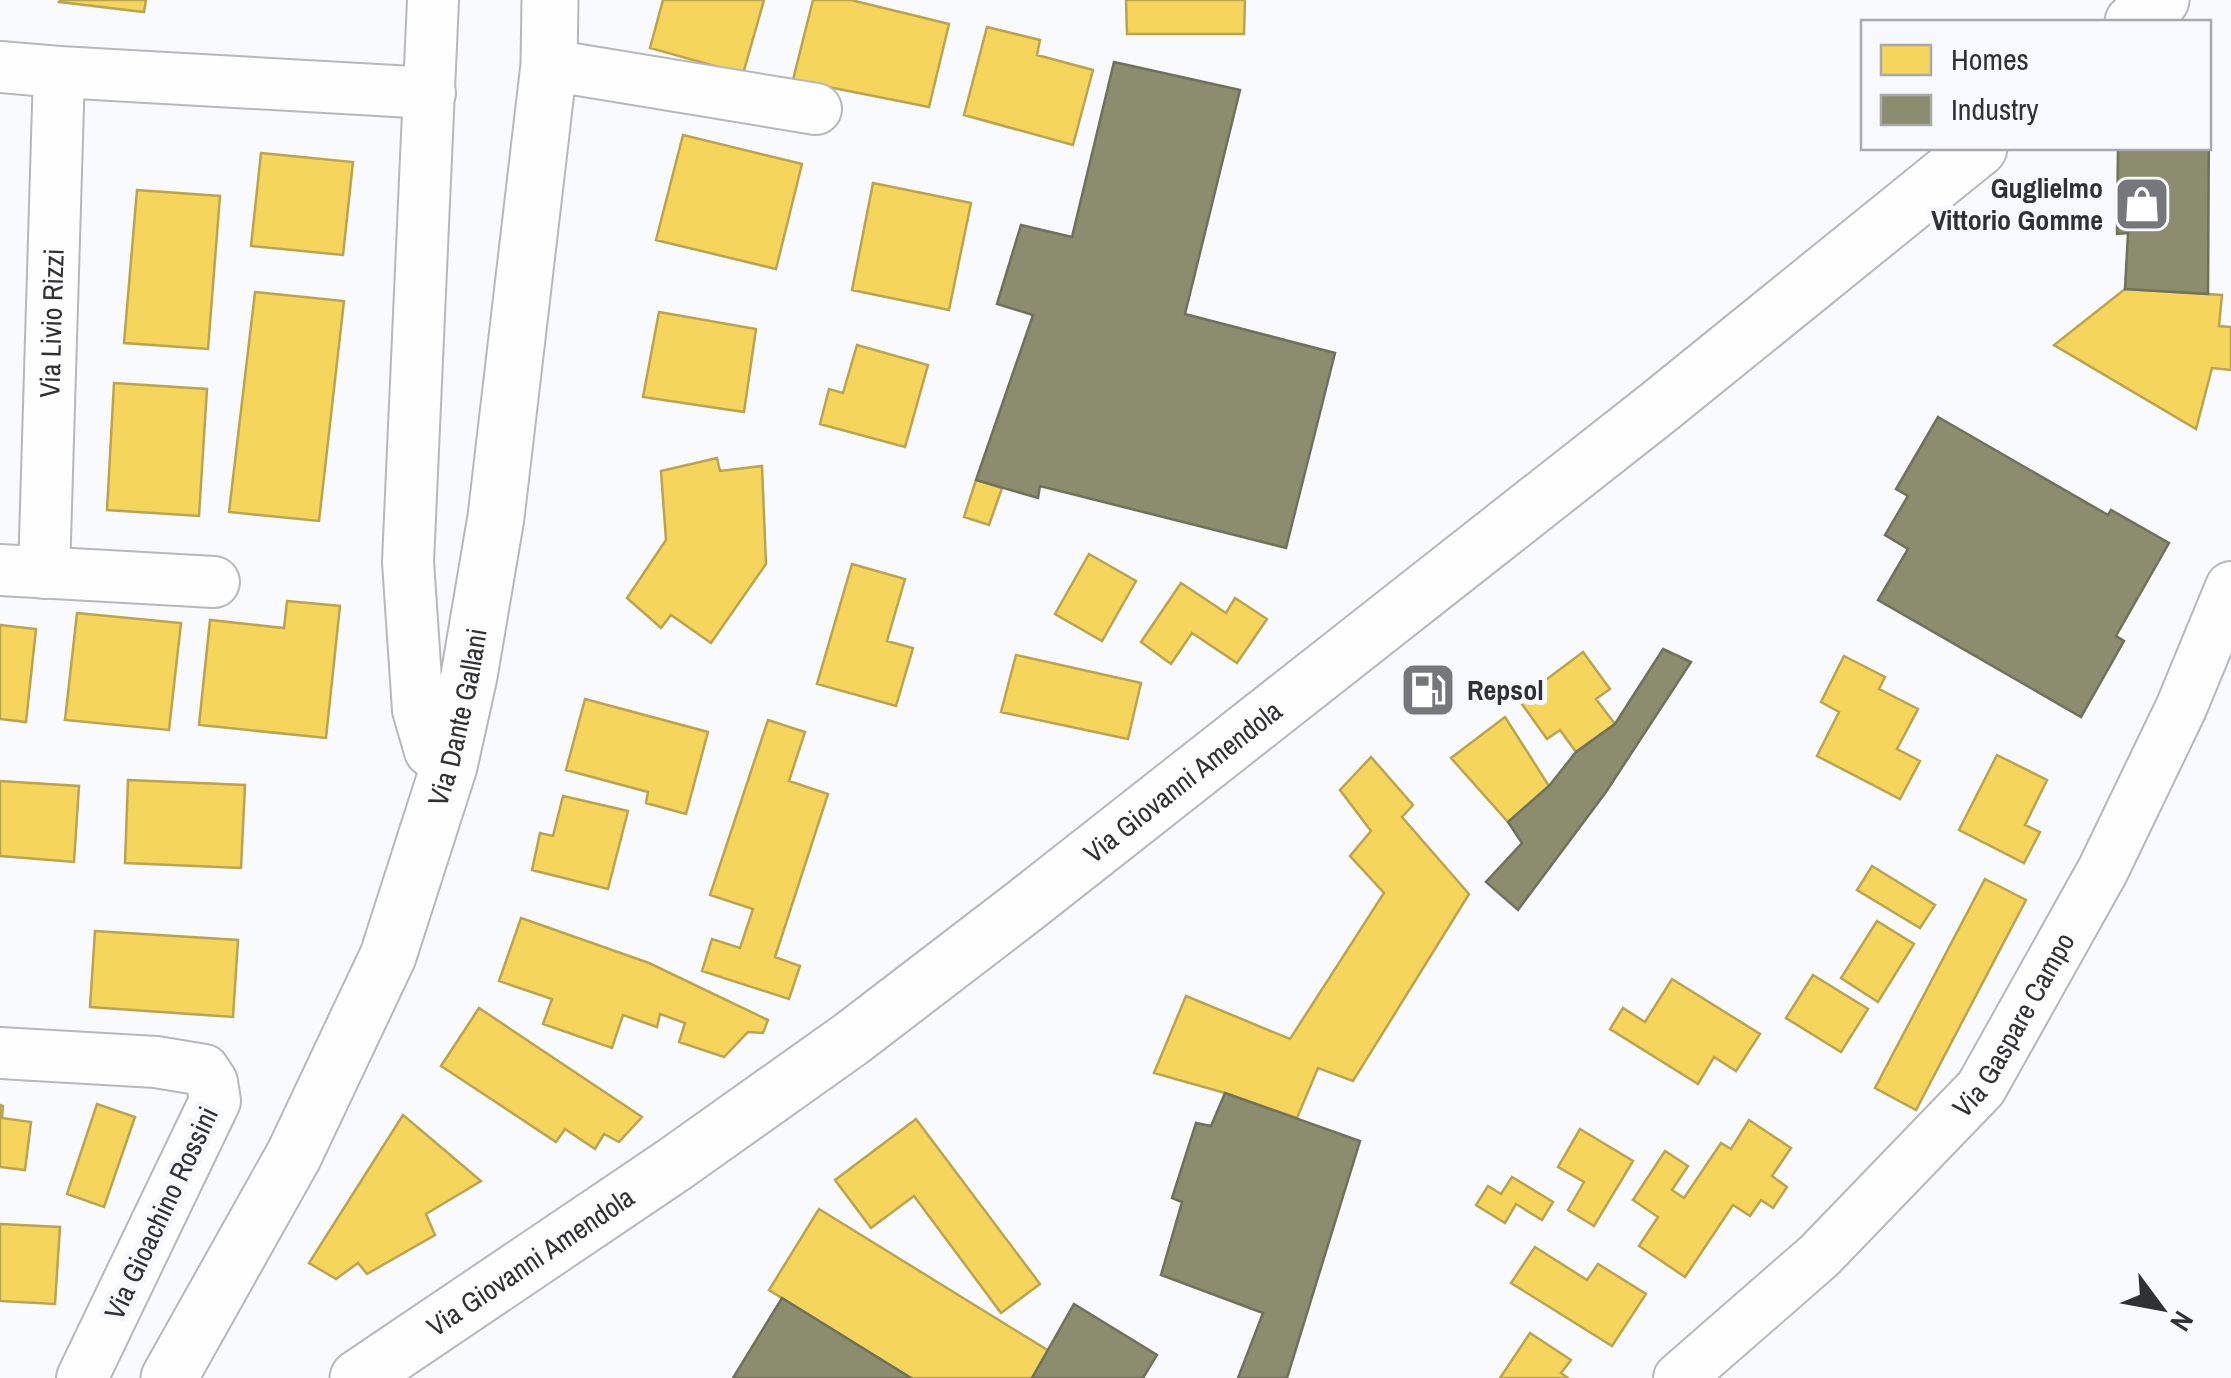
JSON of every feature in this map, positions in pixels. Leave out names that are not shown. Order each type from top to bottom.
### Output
[{"type":"main road","name":"Via Dante Gallani","points":[[169,1378],[294,1155],[388,956],[450,766],[496,517],[549,66],[550,0]]},
{"type":"main road","points":[[2135,20],[2160,0]]},
{"type":"main road","name":"Via Giovanni Amendola","points":[[358,1378],[675,1164],[851,1039],[1659,406],[1976,150]]},
{"type":"street","points":[[433,0],[408,562],[418,710],[430,751],[450,766]]},
{"type":"street","points":[[549,66],[816,109]]},
{"type":"street","points":[[0,67],[430,93]]},
{"type":"street","name":"Via Livio Rizzi","points":[[59,72],[22,571],[214,582]]},
{"type":"street","name":"Via Gaspare Campo","points":[[1679,1378],[1819,1256],[1981,1088],[2103,870],[2181,708],[2231,587]]},
{"type":"street","name":"Via Gioachino Rossini","points":[[0,1053],[156,1062],[204,1070],[212,1082],[216,1100],[82,1378]]},
{"type":"building: Homes","points":[[60,0],[146,0],[144,12]]},
{"type":"building: Homes","points":[[663,0],[764,0],[743,74],[650,48]]},
{"type":"building: Homes","points":[[813,0],[851,0],[949,24],[929,107],[793,80]]},
{"type":"building: Homes","points":[[1126,0],[1245,0],[1244,34],[1127,34]]},
{"type":"building: Homes","points":[[987,27],[1040,40],[1037,55],[1093,70],[1073,145],[964,115]]},
{"type":"building: Homes","points":[[683,135],[802,164],[776,269],[656,240]]},
{"type":"building: Homes","points":[[261,153],[353,162],[343,255],[251,246]]},
{"type":"building: Homes","points":[[873,183],[971,203],[949,310],[852,290]]},
{"type":"building: Homes","points":[[137,190],[220,196],[208,349],[124,343]]},
{"type":"building: Homes","points":[[2125,289],[2222,295],[2219,326],[2231,327],[2231,370],[2212,368],[2196,429],[2054,345]]},
{"type":"building: Homes","points":[[255,292],[344,301],[319,521],[229,512]]},
{"type":"building: Homes","points":[[659,312],[756,329],[744,412],[643,397]]},
{"type":"building: Homes","points":[[857,345],[928,365],[905,447],[820,424],[829,389],[843,393]]},
{"type":"building: Homes","points":[[114,383],[207,389],[199,516],[107,510]]},
{"type":"building: Homes","points":[[717,458],[720,471],[762,466],[766,564],[711,643],[671,615],[661,628],[627,598],[666,540],[661,471]]},
{"type":"building: Homes","points":[[976,480],[1002,488],[989,525],[964,517]]},
{"type":"building: Homes","points":[[1089,554],[1136,581],[1102,641],[1055,614]]},
{"type":"building: Homes","points":[[852,564],[905,579],[887,641],[913,648],[896,706],[817,684]]},
{"type":"building: Homes","points":[[1181,583],[1226,613],[1235,598],[1267,619],[1237,663],[1192,633],[1171,664],[1141,642]]},
{"type":"building: Homes","points":[[287,601],[340,606],[326,738],[199,725],[210,620],[284,628]]},
{"type":"building: Homes","points":[[77,613],[181,623],[169,730],[65,720]]},
{"type":"building: Homes","points":[[0,625],[36,629],[26,722],[0,719]]},
{"type":"building: Homes","points":[[1583,652],[1610,689],[1596,699],[1615,724],[1576,752],[1560,730],[1547,739],[1519,700]]},
{"type":"building: Homes","points":[[1016,655],[1141,683],[1128,739],[1001,712]]},
{"type":"building: Homes","points":[[1844,656],[1885,677],[1879,689],[1918,709],[1897,749],[1920,761],[1900,799],[1817,756],[1839,712],[1821,702]]},
{"type":"building: Homes","points":[[585,699],[708,732],[686,814],[646,803],[648,792],[566,770]]},
{"type":"building: Homes","points":[[1505,717],[1549,786],[1508,822],[1451,758]]},
{"type":"building: Homes","points":[[768,720],[805,732],[789,781],[828,794],[775,957],[800,966],[789,999],[702,971],[712,939],[740,948],[753,909],[710,895]]},
{"type":"building: Homes","points":[[1997,755],[2047,780],[2025,825],[2040,832],[2024,863],[1959,830]]},
{"type":"building: Homes","points":[[1371,757],[1413,805],[1402,817],[1469,894],[1353,1081],[1318,1068],[1297,1118],[1154,1073],[1186,996],[1290,1039],[1384,893],[1350,856],[1371,831],[1340,790]]},
{"type":"building: Homes","points":[[128,780],[245,785],[241,868],[125,863]]},
{"type":"building: Homes","points":[[0,781],[79,786],[74,862],[0,856]]},
{"type":"building: Homes","points":[[563,796],[628,811],[608,889],[532,870],[540,833],[553,836]]},
{"type":"building: Homes","points":[[1872,866],[1935,905],[1920,928],[1857,890]]},
{"type":"building: Homes","points":[[1985,879],[2026,900],[1916,1110],[1875,1088]]},
{"type":"building: Homes","points":[[521,918],[649,963],[768,1020],[763,1033],[748,1032],[724,1057],[679,1042],[685,1023],[660,1014],[657,1027],[623,1015],[612,1048],[543,1024],[552,999],[499,981]]},
{"type":"building: Homes","points":[[1877,921],[1914,944],[1878,1002],[1841,978]]},
{"type":"building: Homes","points":[[95,931],[238,940],[233,1017],[90,1007]]},
{"type":"building: Homes","points":[[1813,975],[1868,1009],[1841,1052],[1786,1018]]},
{"type":"building: Homes","points":[[1672,979],[1760,1034],[1736,1071],[1714,1057],[1698,1084],[1610,1029],[1623,1008],[1645,1022]]},
{"type":"building: Homes","points":[[479,1008],[642,1117],[619,1142],[604,1134],[595,1149],[565,1129],[556,1142],[441,1066]]},
{"type":"building: Homes","points":[[97,1104],[135,1117],[104,1207],[67,1194]]},
{"type":"building: Homes","points":[[0,1105],[2,1118],[31,1122],[25,1170],[0,1167]]},
{"type":"building: Homes","points":[[403,1115],[481,1181],[426,1214],[435,1235],[367,1274],[358,1263],[336,1279],[309,1263]]},
{"type":"building: Homes","points":[[916,1119],[1040,1284],[1001,1313],[914,1196],[871,1228],[835,1180]]},
{"type":"building: Homes","points":[[1749,1120],[1791,1148],[1772,1176],[1787,1187],[1773,1208],[1761,1200],[1750,1216],[1733,1205],[1685,1277],[1639,1246],[1658,1217],[1633,1200],[1665,1151],[1688,1166],[1672,1190],[1684,1198],[1721,1143],[1731,1149]]},
{"type":"building: Homes","points":[[1580,1129],[1633,1161],[1594,1226],[1568,1210],[1584,1182],[1558,1167]]},
{"type":"building: Homes","points":[[1512,1177],[1553,1202],[1542,1220],[1516,1204],[1505,1223],[1476,1205],[1488,1186],[1501,1194]]},
{"type":"building: Homes","points":[[819,1209],[1049,1351],[1032,1378],[911,1378],[769,1290]]},
{"type":"building: Homes","points":[[0,1224],[60,1227],[55,1304],[0,1301]]},
{"type":"building: Homes","points":[[1535,1247],[1587,1280],[1598,1264],[1646,1294],[1612,1346],[1511,1283]]},
{"type":"building: Homes","points":[[1530,1333],[1571,1360],[1561,1373],[1568,1378],[1500,1378]]},
{"type":"building: Industry","points":[[1114,62],[1240,90],[1185,314],[1335,353],[1286,548],[1040,486],[1038,498],[976,480],[1033,315],[997,304],[1021,225],[1072,237]]},
{"type":"building: Industry","points":[[2118,150],[2209,150],[2208,294],[2125,289],[2128,233],[2117,234]]},
{"type":"building: Industry","points":[[1938,417],[2108,515],[2111,510],[2169,543],[2116,636],[2124,641],[2081,717],[1878,600],[1908,549],[1885,535],[1908,496],[1896,489]]},
{"type":"building: Industry","points":[[1663,649],[1691,662],[1606,792],[1518,910],[1486,882],[1522,843],[1508,822],[1549,786],[1576,752],[1615,724]]},
{"type":"building: Industry","points":[[1225,1093],[1360,1141],[1287,1378],[1238,1378],[1263,1313],[1161,1275],[1182,1202],[1172,1198],[1196,1123],[1211,1126]]},
{"type":"building: Industry","points":[[782,1298],[911,1378],[733,1378]]},
{"type":"building: Industry","points":[[1074,1304],[1157,1355],[1143,1378],[1032,1378]]},
{"type":"place","name":"Guglielmo Vittorio Gomme","points":[[2142,204]]},
{"type":"place","name":"Repsol","points":[[1428,690]]}]
